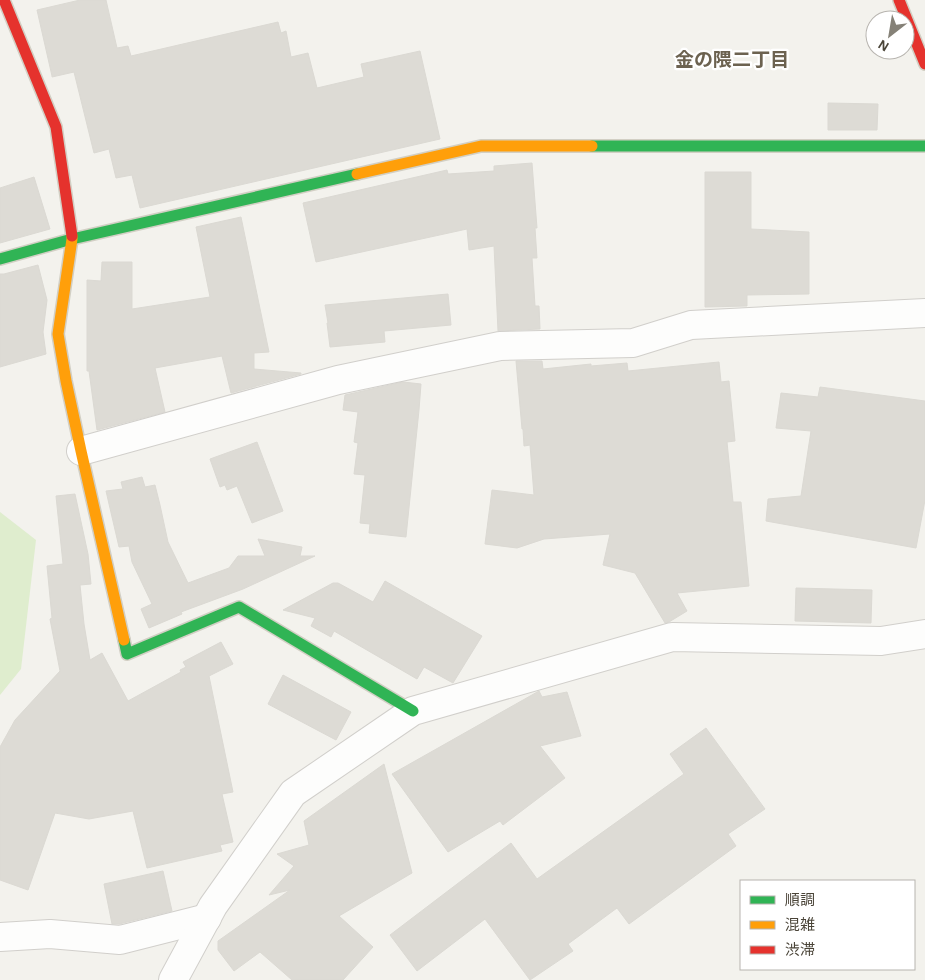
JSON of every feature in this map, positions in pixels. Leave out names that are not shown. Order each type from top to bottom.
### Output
[{"type":"street","points":[[4,0],[56,127],[72,239],[58,334],[81,451],[128,654],[239,607],[413,711]]},
{"type":"street","points":[[899,0],[925,64]]},
{"type":"street","points":[[0,259],[72,239],[481,146],[925,146]]},
{"type":"street","points":[[81,451],[338,380],[500,346],[633,343],[691,325],[925,313]]},
{"type":"street","points":[[174,980],[213,906],[293,793],[413,711],[672,637],[881,641],[925,634]]},
{"type":"street","points":[[0,937],[50,934],[120,940],[207,918]]},
{"type":"green space","points":[[0,512],[36,540],[21,669],[0,695]]},
{"type":"building","points":[[80,0],[106,0],[117,48],[128,46],[131,56],[278,22],[281,33],[286,31],[291,57],[308,53],[317,88],[364,77],[361,64],[420,51],[440,139],[140,208],[132,175],[116,178],[109,149],[94,153],[74,72],[52,77],[37,10]]},
{"type":"building","points":[[828,103],[878,104],[877,130],[828,130]]},
{"type":"building","points":[[532,163],[537,228],[535,228],[537,258],[532,258],[535,306],[539,306],[540,329],[498,331],[494,246],[469,250],[467,229],[316,262],[303,203],[447,170],[448,174],[494,171],[494,166]]},
{"type":"building","points":[[705,172],[751,172],[751,229],[809,232],[809,294],[747,295],[747,306],[705,307]]},
{"type":"building","points":[[34,177],[50,229],[0,243],[0,188]]},
{"type":"building","points":[[241,217],[269,352],[254,353],[254,369],[301,374],[231,393],[222,356],[155,368],[165,412],[97,430],[89,371],[87,371],[87,280],[101,281],[102,262],[132,262],[132,309],[210,297],[196,227]]},
{"type":"building","points":[[38,265],[47,300],[43,332],[46,354],[0,367],[0,274]]},
{"type":"building","points":[[448,294],[451,325],[384,331],[385,342],[330,347],[325,305]]},
{"type":"building","points":[[516,361],[542,361],[543,369],[591,364],[591,366],[627,363],[628,371],[719,362],[721,382],[729,381],[735,441],[727,442],[733,502],[741,502],[749,586],[677,593],[687,611],[665,623],[635,573],[603,565],[610,534],[544,539],[517,548],[485,544],[492,490],[534,495],[530,445],[524,446]]},
{"type":"building","points":[[403,382],[421,384],[406,537],[369,533],[370,524],[360,523],[365,475],[354,474],[358,443],[354,442],[358,412],[343,410],[345,395]]},
{"type":"building","points":[[820,387],[925,401],[925,500],[916,548],[766,521],[768,499],[801,496],[811,431],[776,428],[781,393],[818,397]]},
{"type":"building","points":[[257,442],[283,511],[252,523],[237,486],[227,490],[225,485],[220,487],[210,459]]},
{"type":"building","points":[[142,477],[145,487],[155,485],[168,542],[188,583],[229,568],[238,556],[265,556],[258,539],[302,547],[300,556],[315,556],[243,589],[181,612],[182,614],[149,628],[141,609],[152,604],[132,562],[129,546],[119,547],[106,491],[123,489],[121,482]]},
{"type":"building","points":[[75,494],[88,554],[91,584],[80,585],[90,660],[102,653],[128,701],[181,672],[180,670],[186,667],[183,662],[221,642],[233,664],[209,676],[233,792],[222,794],[233,842],[220,845],[222,851],[147,868],[133,811],[89,819],[55,813],[28,890],[0,880],[0,747],[15,720],[60,671],[50,619],[52,618],[47,566],[63,564],[56,496]]},
{"type":"building","points":[[385,581],[482,636],[453,683],[424,667],[417,679],[334,631],[331,637],[311,626],[315,618],[283,610],[333,583],[338,583],[373,602]]},
{"type":"building","points":[[796,588],[872,590],[871,623],[795,621]]},
{"type":"building","points":[[283,675],[351,712],[336,740],[268,704]]},
{"type":"building","points":[[539,691],[542,697],[567,692],[581,736],[540,746],[565,778],[503,825],[500,821],[448,852],[392,774]]},
{"type":"building","points":[[706,728],[765,809],[728,834],[736,846],[629,924],[617,908],[568,944],[573,951],[530,980],[485,919],[417,971],[390,935],[511,843],[537,879],[684,774],[670,754]]},
{"type":"building","points":[[384,764],[412,873],[339,916],[373,947],[343,980],[292,980],[260,952],[234,971],[218,950],[218,941],[290,890],[269,895],[294,866],[277,854],[309,845],[304,821]]},
{"type":"building","points":[[163,871],[172,911],[112,924],[104,884]]},
{"type":"traffic: fast","points":[[592,146],[925,146]]},
{"type":"traffic: fast","points":[[0,259],[72,239],[357,174]]},
{"type":"traffic: fast","points":[[124,640],[127,654],[239,607],[413,711]]},
{"type":"traffic: slow","points":[[357,174],[481,146],[592,146]]},
{"type":"traffic: slow","points":[[72,236],[58,334],[81,451],[124,640]]},
{"type":"traffic: jam","points":[[4,0],[56,127],[72,236]]},
{"type":"traffic: jam","points":[[899,0],[925,64]]},
{"type":"district","name":"金の隈二丁目","points":[[732,59]]}]
